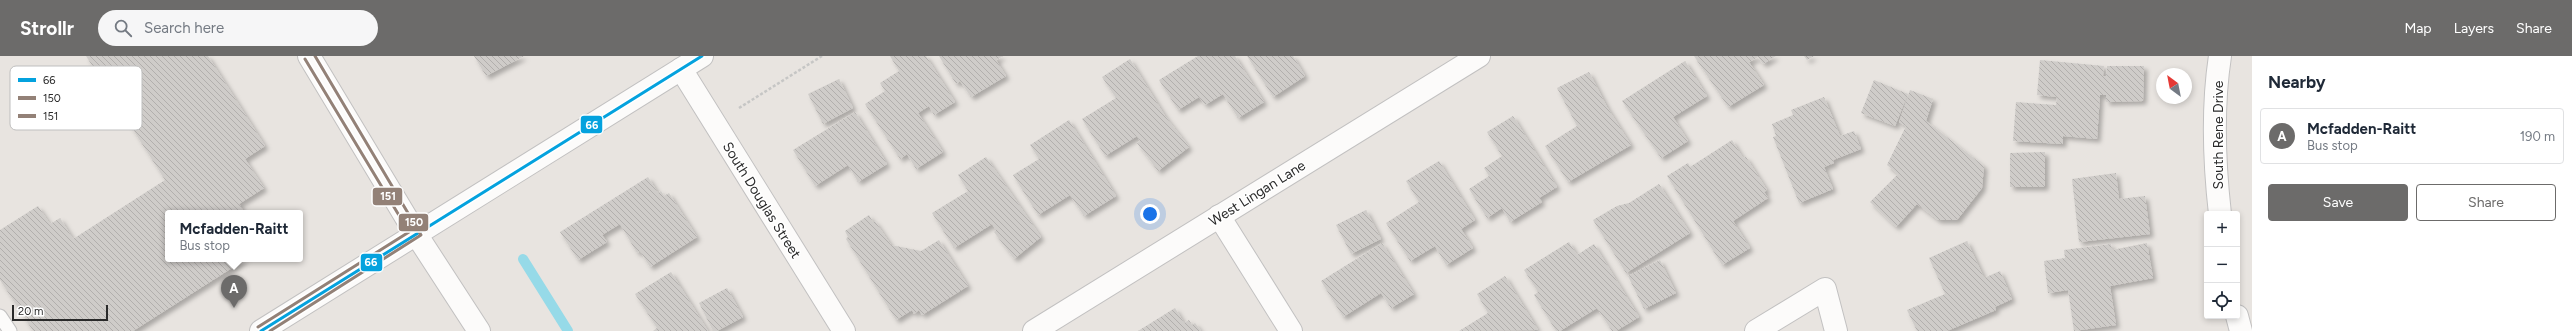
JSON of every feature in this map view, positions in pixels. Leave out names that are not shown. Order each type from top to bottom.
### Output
[{"type":"street","points":[[309,56],[416,234],[479,331]]},
{"type":"street","points":[[261,331],[702,56]]},
{"type":"street","name":"West Lingan Lane","points":[[1034,331],[1479,56]]},
{"type":"street","name":"South Rene Drive","points":[[2220,56],[2215,91],[2216,173],[2220,211]]},
{"type":"street","name":"South Douglas Street","points":[[681,69],[844,331]]},
{"type":"street","points":[[1219,216],[1291,331]]},
{"type":"street","points":[[1756,331],[1825,289],[1836,331]]},
{"type":"street","points":[[2238,319],[2241,331]]},
{"type":"lane","points":[[0,316],[10,331]]},
{"type":"path","points":[[715,123],[822,56]]},
{"type":"building","points":[[86,56],[208,56],[265,146],[245,159],[264,188],[239,204],[243,210],[165,210],[165,262],[241,262],[133,331],[33,331],[0,280],[0,230],[38,206],[50,224],[60,218],[73,239],[165,180],[133,130],[142,130],[142,66],[92,66]]},
{"type":"building","points":[[474,56],[524,56],[486,76]]},
{"type":"building","points":[[890,56],[926,56],[955,102],[934,115],[929,106],[918,113],[943,152],[916,169],[907,154],[900,159],[865,104],[885,91],[880,83],[899,71]]},
{"type":"building","points":[[939,56],[1003,56],[996,60],[1006,76],[971,97],[960,81],[956,84]]},
{"type":"building","points":[[1198,56],[1235,56],[1264,102],[1238,118],[1223,94],[1205,105],[1199,97],[1178,110],[1159,80]]},
{"type":"building","points":[[1247,56],[1293,56],[1305,76],[1273,97]]},
{"type":"building","points":[[1694,56],[1776,56],[1763,64],[1758,57],[1749,62],[1764,85],[1728,107]]},
{"type":"building","points":[[1804,56],[1814,56],[1807,60]]},
{"type":"building","points":[[1130,59],[1165,116],[1189,147],[1158,171],[1137,143],[1140,141],[1137,136],[1105,156],[1082,119],[1116,98],[1102,77]]},
{"type":"building","points":[[2040,60],[2104,66],[2103,76],[2106,76],[2107,66],[2144,66],[2143,101],[2106,102],[2106,95],[2100,95],[2097,139],[2063,136],[2063,144],[2013,141],[2016,102],[2056,105],[2057,97],[2037,95]]},
{"type":"building","points":[[1685,61],[1707,96],[1673,117],[1688,141],[1661,158],[1622,101]]},
{"type":"building","points":[[1589,72],[1607,107],[1631,145],[1568,182],[1545,146],[1577,126],[1557,88]]},
{"type":"building","points":[[839,79],[853,108],[823,124],[808,94]]},
{"type":"building","points":[[1874,80],[1908,94],[1895,126],[1861,113]]},
{"type":"building","points":[[1910,90],[1933,99],[1926,121],[1984,166],[1982,188],[1957,220],[1938,220],[1917,204],[1896,227],[1870,202],[1898,174],[1887,165],[1906,126],[1899,122]]},
{"type":"building","points":[[1824,97],[1840,136],[1854,131],[1861,149],[1833,160],[1834,163],[1824,167],[1833,189],[1799,203],[1773,137],[1776,136],[1772,124],[1793,115],[1791,110]]},
{"type":"building","points":[[855,112],[887,164],[858,182],[848,165],[815,186],[793,150]]},
{"type":"building","points":[[1513,116],[1557,187],[1539,198],[1542,202],[1510,222],[1502,208],[1487,218],[1469,189],[1489,176],[1484,168],[1502,156],[1487,132]]},
{"type":"building","points":[[1069,120],[1116,196],[1084,216],[1070,195],[1038,215],[1013,175],[1039,159],[1030,145]]},
{"type":"building","points":[[1732,140],[1743,158],[1746,157],[1767,190],[1764,192],[1768,198],[1733,221],[1750,248],[1722,265],[1667,176],[1688,163],[1690,167]]},
{"type":"building","points":[[2045,152],[2045,187],[2010,187],[2010,153]]},
{"type":"building","points":[[986,157],[1041,237],[1014,259],[994,232],[996,230],[992,224],[954,248],[932,213],[968,191],[958,175]]},
{"type":"building","points":[[1439,161],[1475,220],[1461,229],[1473,248],[1446,265],[1435,246],[1410,261],[1386,223],[1419,202],[1406,181]]},
{"type":"building","points":[[2116,173],[2119,199],[2145,196],[2150,234],[2079,242],[2072,179]]},
{"type":"building","points":[[648,177],[658,193],[661,191],[664,196],[669,193],[697,237],[650,267],[640,251],[637,253],[620,224],[602,235],[607,242],[578,260],[560,232]]},
{"type":"building","points":[[1659,184],[1690,233],[1626,273],[1593,220],[1617,206],[1629,203]]},
{"type":"building","points":[[1366,210],[1381,239],[1351,254],[1336,225]]},
{"type":"building","points":[[869,215],[873,222],[875,221],[891,245],[921,251],[939,240],[968,286],[922,315],[919,310],[914,314],[912,310],[896,320],[846,239],[848,237],[845,231]]},
{"type":"building","points":[[1967,241],[1984,278],[2000,271],[2012,299],[1995,307],[1996,310],[1947,331],[1917,331],[1907,310],[1945,294],[1929,258]]},
{"type":"building","points":[[1569,242],[1577,255],[1594,244],[1639,317],[1616,331],[1612,331],[1597,308],[1560,331],[1556,331],[1534,295],[1538,292],[1524,270]]},
{"type":"building","points":[[1382,243],[1414,294],[1391,308],[1381,293],[1343,317],[1321,281]]},
{"type":"building","points":[[2147,243],[2153,278],[2110,286],[2116,325],[2074,331],[2068,290],[2048,293],[2044,261],[2065,258],[2064,250],[2111,244],[2112,250]]},
{"type":"building","points":[[1660,260],[1676,293],[1644,309],[1628,276]]},
{"type":"building","points":[[671,272],[708,331],[653,331],[657,328],[635,294]]},
{"type":"building","points":[[1505,276],[1538,330],[1459,331],[1488,313],[1477,294]]},
{"type":"building","points":[[727,288],[743,317],[717,331],[713,331],[699,303]]},
{"type":"building","points":[[1175,308],[1184,323],[1189,320],[1192,325],[1195,323],[1201,331],[1138,331]]},
{"type":"waterway","points":[[523,259],[568,331]]},
{"type":"transit line","name":"150","points":[[270,331],[421,235],[315,56]]},
{"type":"transit line","name":"66","points":[[261,331],[702,56]]},
{"type":"transit line","name":"151","points":[[258,327],[409,232],[305,59]]},
{"type":"place","name":"Mcfadden-Raitt","points":[[234,308]]}]
